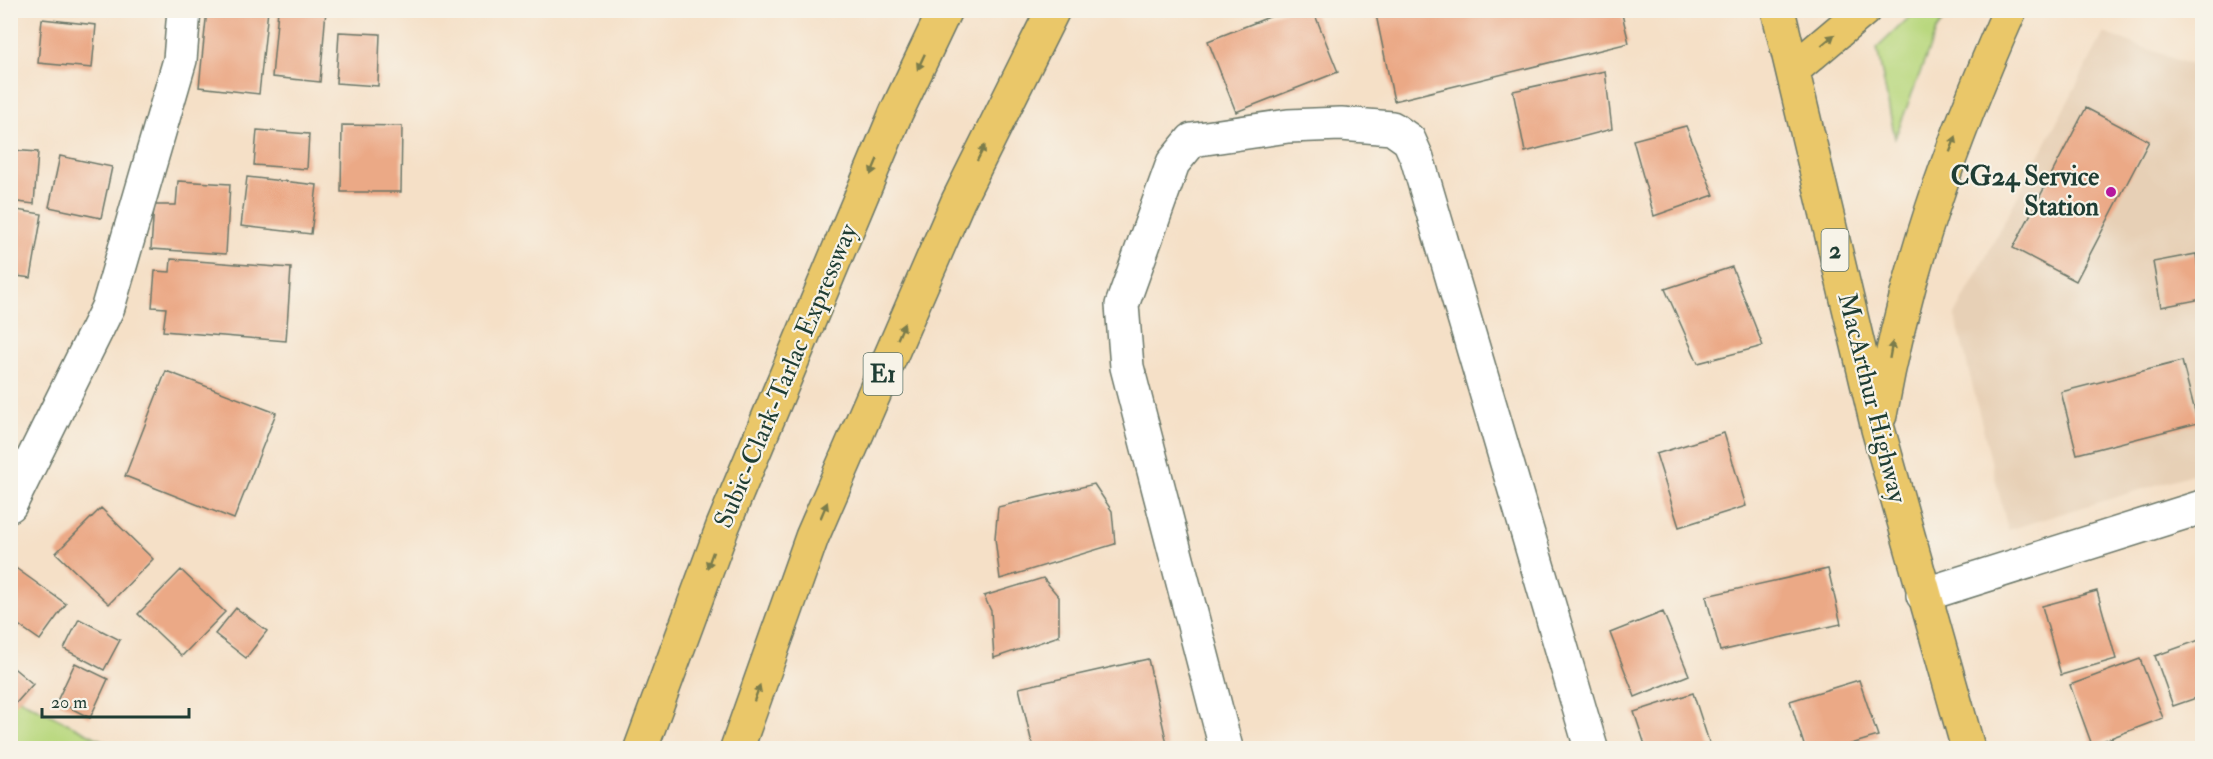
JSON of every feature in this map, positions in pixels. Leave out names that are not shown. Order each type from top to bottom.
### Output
[{"type":"highway","name":"Subic-Clark-Tarlac Expressway","points":[[641,748],[723,526],[896,113],[945,10]]},
{"type":"highway","name":"E1","points":[[737,748],[812,537],[958,201],[1053,10]]},
{"type":"highway","points":[[1793,70],[1864,10]]},
{"type":"highway","points":[[1878,429],[1893,340],[1932,204],[1954,140],[2010,10]]},
{"type":"highway","name":"MacArthur Highway","points":[[1781,12],[1878,429],[1968,748]]},
{"type":"street","points":[[10,505],[108,307],[180,60],[184,10]]},
{"type":"street","points":[[1226,748],[1126,367],[1122,305],[1173,163],[1192,140],[1288,126],[1341,124],[1392,128],[1409,140],[1417,158],[1590,748]]},
{"type":"street","points":[[1923,595],[2202,507]]},
{"type":"shaded area","name":"CG24 Service Station","points":[[2104,33],[2202,69],[2202,471],[2008,530],[1955,315]]},
{"type":"green space","points":[[1917,10],[1949,11],[1936,31],[1895,138],[1877,48]]},
{"type":"green space","points":[[11,695],[117,748],[11,748]]},
{"type":"building","points":[[207,10],[268,10],[259,94],[199,87]]},
{"type":"building","points":[[278,10],[326,10],[320,82],[272,77]]},
{"type":"building","points":[[1287,10],[1313,10],[1338,72],[1236,112],[1208,41]]},
{"type":"building","points":[[1375,10],[1621,10],[1629,43],[1394,101]]},
{"type":"building","points":[[42,19],[96,25],[92,68],[38,63]]},
{"type":"building","points":[[339,32],[380,34],[378,86],[336,83]]},
{"type":"building","points":[[1605,71],[1612,129],[1525,152],[1513,91]]},
{"type":"building","points":[[2086,108],[2149,141],[2076,281],[2013,248]]},
{"type":"building","points":[[342,125],[402,126],[401,192],[341,192]]},
{"type":"building","points":[[1686,126],[1714,195],[1654,216],[1633,140]]},
{"type":"building","points":[[257,130],[309,134],[307,169],[254,165]]},
{"type":"building","points":[[10,150],[38,152],[34,204],[10,201]]},
{"type":"building","points":[[60,156],[112,167],[101,218],[49,207]]},
{"type":"building","points":[[247,177],[317,185],[311,234],[241,226]]},
{"type":"building","points":[[178,181],[230,184],[226,254],[151,249],[154,205],[176,205]]},
{"type":"building","points":[[10,209],[42,214],[31,278],[10,275]]},
{"type":"building","points":[[2196,254],[2202,299],[2161,307],[2153,262]]},
{"type":"building","points":[[171,259],[291,268],[286,341],[163,331],[166,308],[152,307],[155,271],[170,272]]},
{"type":"building","points":[[1732,267],[1763,346],[1698,363],[1665,289]]},
{"type":"building","points":[[2182,361],[2198,423],[2077,454],[2061,392]]},
{"type":"building","points":[[166,371],[276,413],[234,519],[125,476]]},
{"type":"building","points":[[1724,433],[1746,506],[1679,527],[1656,454]]},
{"type":"building","points":[[1094,484],[1112,511],[1115,544],[1000,579],[995,538],[998,507]]},
{"type":"building","points":[[101,508],[153,559],[109,604],[56,553]]},
{"type":"building","points":[[10,564],[66,604],[40,640],[10,619]]},
{"type":"building","points":[[1828,569],[1841,624],[1720,651],[1706,596]]},
{"type":"building","points":[[181,570],[225,612],[182,656],[138,614]]},
{"type":"building","points":[[1043,578],[1059,597],[1059,636],[994,658],[991,611],[984,596]]},
{"type":"building","points":[[2097,591],[2116,659],[2061,675],[2042,606]]},
{"type":"building","points":[[236,608],[267,631],[246,658],[215,634]]},
{"type":"building","points":[[1663,612],[1689,675],[1635,697],[1610,633]]},
{"type":"building","points":[[79,619],[120,640],[104,670],[64,649]]},
{"type":"building","points":[[2202,639],[2202,696],[2173,706],[2155,656]]},
{"type":"building","points":[[1148,659],[1168,748],[1033,748],[1019,688]]},
{"type":"building","points":[[2140,659],[2163,718],[2092,745],[2070,685]]},
{"type":"building","points":[[75,663],[108,679],[90,718],[57,701]]},
{"type":"building","points":[[10,665],[33,684],[10,710]]},
{"type":"building","points":[[1859,680],[1878,736],[1838,748],[1805,748],[1790,701]]},
{"type":"building","points":[[1693,693],[1711,748],[1646,748],[1634,712]]},
{"type":"place","name":"CG24 Service Station","points":[[2111,192]]}]
